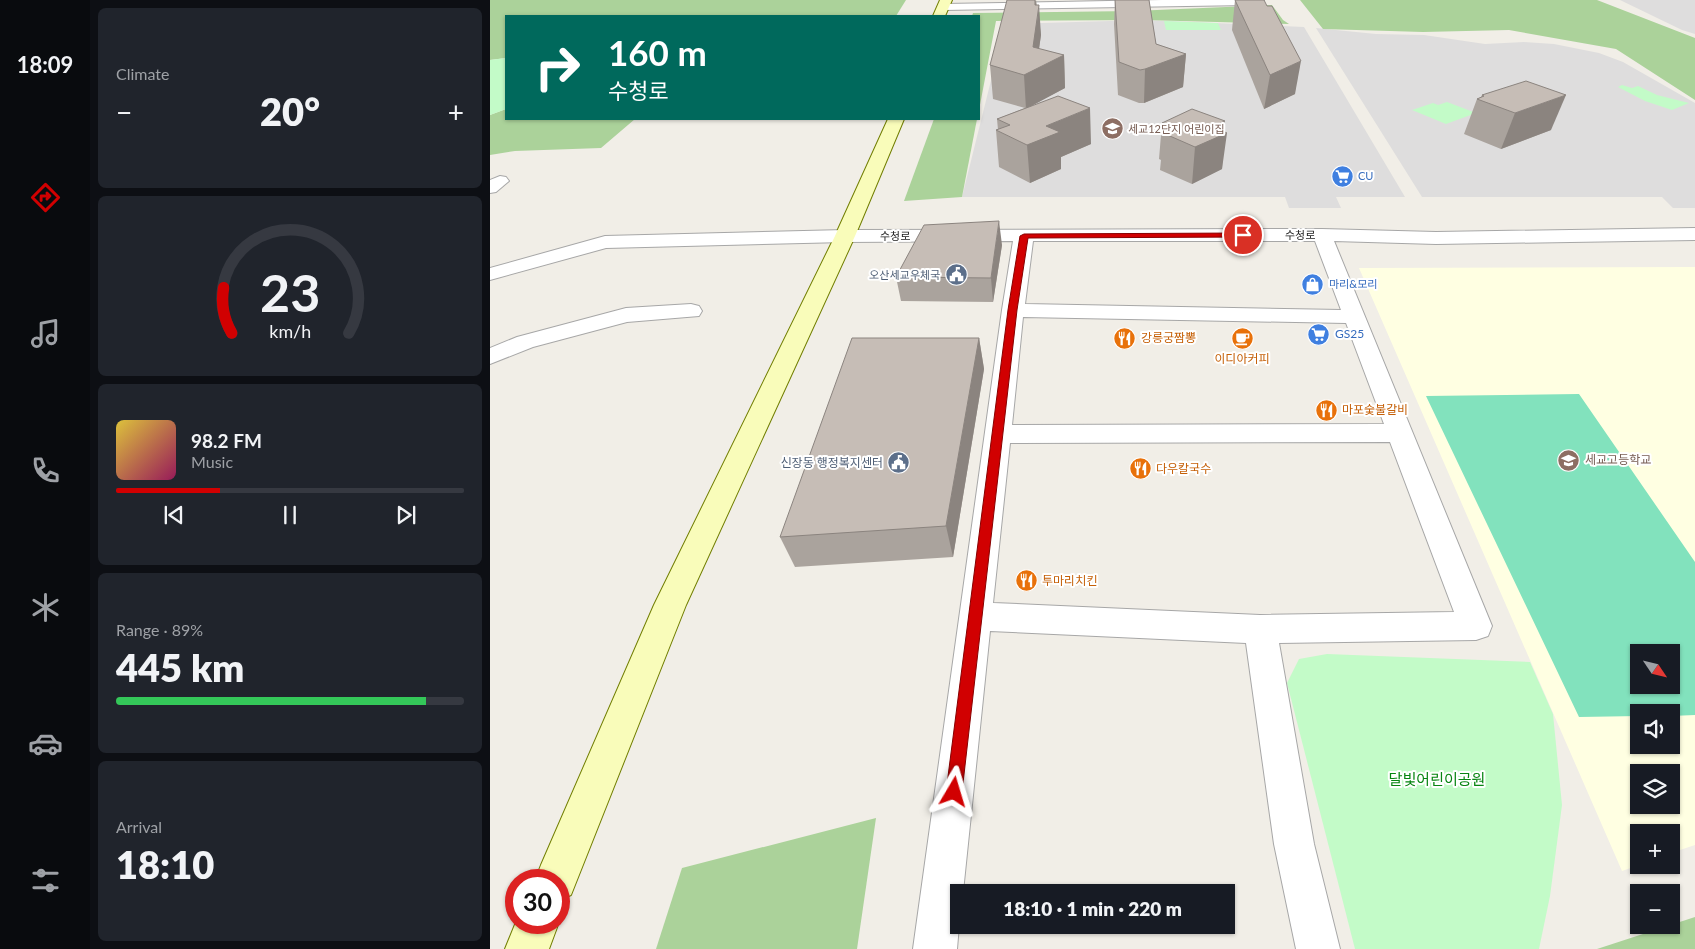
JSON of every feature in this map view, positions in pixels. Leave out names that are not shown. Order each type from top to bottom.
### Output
[{"type":"street","points":[[943,8],[1043,3],[1249,2],[1258,0]]},
{"type":"street","points":[[561,869],[670,604],[845,236],[896,120]]},
{"type":"street","name":"수청로","points":[[490,274],[605,242],[845,236],[1322,235],[1436,238],[1695,234]]},
{"type":"street","points":[[976,616],[1260,629],[1476,626],[1322,235]]},
{"type":"street","points":[[934,949],[1013,310],[1024,236]]},
{"type":"street","points":[[1013,310],[1353,317]]},
{"type":"street","points":[[490,357],[525,342],[626,315],[691,312]]},
{"type":"street","points":[[998,434],[1401,433]]},
{"type":"street","points":[[1260,629],[1294,844],[1318,949]]},
{"type":"street","points":[[527,949],[533,934]]},
{"type":"shaded area","points":[[1620,0],[1695,0],[1695,34],[1682,30]]},
{"type":"shaded area","points":[[1144,20],[1304,27],[1405,197],[1336,197],[1341,208],[1289,208],[1285,197],[962,197],[1005,24]]},
{"type":"shaded area","points":[[1316,28],[1376,34],[1424,35],[1485,44],[1524,42],[1554,44],[1599,53],[1623,62],[1695,103],[1695,208],[1673,208],[1662,197],[1422,197]]},
{"type":"shaded area","name":"세교고등학교","points":[[1695,267],[1695,845],[1680,850],[1680,824],[1630,824],[1630,868],[1622,871],[1359,268]]},
{"type":"green space","points":[[490,0],[906,0],[897,15],[505,15],[505,58],[490,60]]},
{"type":"green space","points":[[1300,0],[1597,0],[1695,38],[1695,100],[1616,49],[1509,30],[1423,32],[1323,29]]},
{"type":"green space","points":[[1272,5],[1283,20],[1289,24],[1144,20],[996,21],[980,105],[980,15],[972,15],[973,13],[1134,11]]},
{"type":"green space","points":[[1164,21],[1218,23],[1221,30],[1166,30]]},
{"type":"green space","points":[[505,58],[505,109],[490,115],[490,60]]},
{"type":"green space","points":[[1622,85],[1632,88],[1638,86],[1657,95],[1689,103],[1672,110],[1645,101],[1618,87]]},
{"type":"green space","points":[[1447,102],[1476,113],[1446,124],[1412,110],[1433,103],[1438,105]]},
{"type":"green space","points":[[505,109],[505,120],[634,120],[601,148],[515,151],[490,155],[490,115]]},
{"type":"green space","points":[[934,120],[977,120],[962,197],[904,201]]},
{"type":"green space","points":[[1579,394],[1695,562],[1695,715],[1680,716],[1680,704],[1630,704],[1630,716],[1579,717],[1426,396]]},
{"type":"green space","name":"달빛어린이공원","points":[[1327,654],[1530,662],[1553,714],[1562,805],[1550,896],[1539,949],[1355,949],[1287,683],[1299,659]]},
{"type":"green space","points":[[876,818],[857,949],[656,949],[682,868]]},
{"type":"green space","points":[[1695,917],[1695,949],[1597,949],[1643,934],[1680,934],[1680,922]]},
{"type":"building","points":[[1007,0],[1035,0],[1035,5],[1039,5],[1033,47],[1064,55],[1024,75],[990,65]]},
{"type":"building","points":[[1115,0],[1149,0],[1156,44],[1186,54],[1140,70],[1119,62]]},
{"type":"building","points":[[1235,0],[1264,0],[1267,6],[1272,6],[1301,61],[1270,75]]},
{"type":"building","points":[[1526,81],[1566,95],[1515,113],[1477,99],[1484,96],[1482,95]]},
{"type":"building","points":[[1058,96],[1090,108],[1046,126],[1060,132],[1027,145],[996,130],[1010,125],[997,119]]},
{"type":"building","points":[[1192,109],[1225,121],[1212,127],[1227,133],[1195,147],[1163,133],[1175,128],[1162,123]]},
{"type":"building","points":[[999,221],[991,278],[896,277],[924,225]]},
{"type":"building","name":"신장동 행정복지센터","points":[[852,338],[979,338],[946,526],[780,537]]},
{"type":"place","name":"세교12단지 어린이집","points":[[1112,129]]},
{"type":"place","name":"CU","points":[[1342,176]]},
{"type":"place","name":"오산세교우체국","points":[[956,275]]},
{"type":"place","name":"마리&모리","points":[[1313,284]]},
{"type":"place","name":"GS25","points":[[1319,334]]},
{"type":"place","name":"강릉궁짬뽕","points":[[1125,338]]},
{"type":"place","name":"이디아커피","points":[[1242,338]]},
{"type":"place","name":"마포숯불갈비","points":[[1326,410]]},
{"type":"place","name":"세교고등학교","points":[[1569,460]]},
{"type":"place","name":"신장동 행정복지센터","points":[[899,463]]},
{"type":"place","name":"다우칼국수","points":[[1140,469]]},
{"type":"place","name":"투마리치킨","points":[[1026,581]]},
{"type":"route","points":[[954,792],[1013,310],[1024,236],[1243,235]]}]
